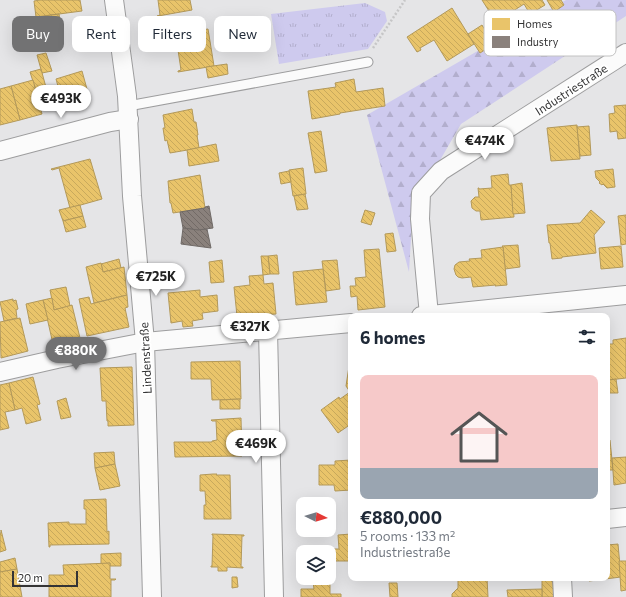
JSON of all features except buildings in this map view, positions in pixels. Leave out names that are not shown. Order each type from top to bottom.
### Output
[{"type":"street","name":"Lindenstraße","points":[[114,0],[128,112],[132,196],[145,342],[152,597]]},
{"type":"street","name":"Industriestraße","points":[[425,313],[420,219],[421,194],[442,171],[626,53]]},
{"type":"street","points":[[0,151],[110,122],[128,112]]},
{"type":"street","name":"Industriestraße","points":[[455,313],[626,296]]},
{"type":"street","points":[[0,372],[145,342],[348,322]]},
{"type":"street","points":[[268,330],[274,597]]},
{"type":"street","points":[[610,519],[626,517]]},
{"type":"street","points":[[562,581],[563,597]]},
{"type":"lane","points":[[128,112],[368,62]]},
{"type":"green space","points":[[566,0],[626,0],[626,16],[616,23],[616,10],[549,10]]},
{"type":"green space","points":[[365,3],[385,12],[387,21],[368,49],[279,64],[271,14]]},
{"type":"green space","points":[[484,47],[484,56],[565,56],[461,124],[421,193],[412,221],[409,272],[367,115]]}]
